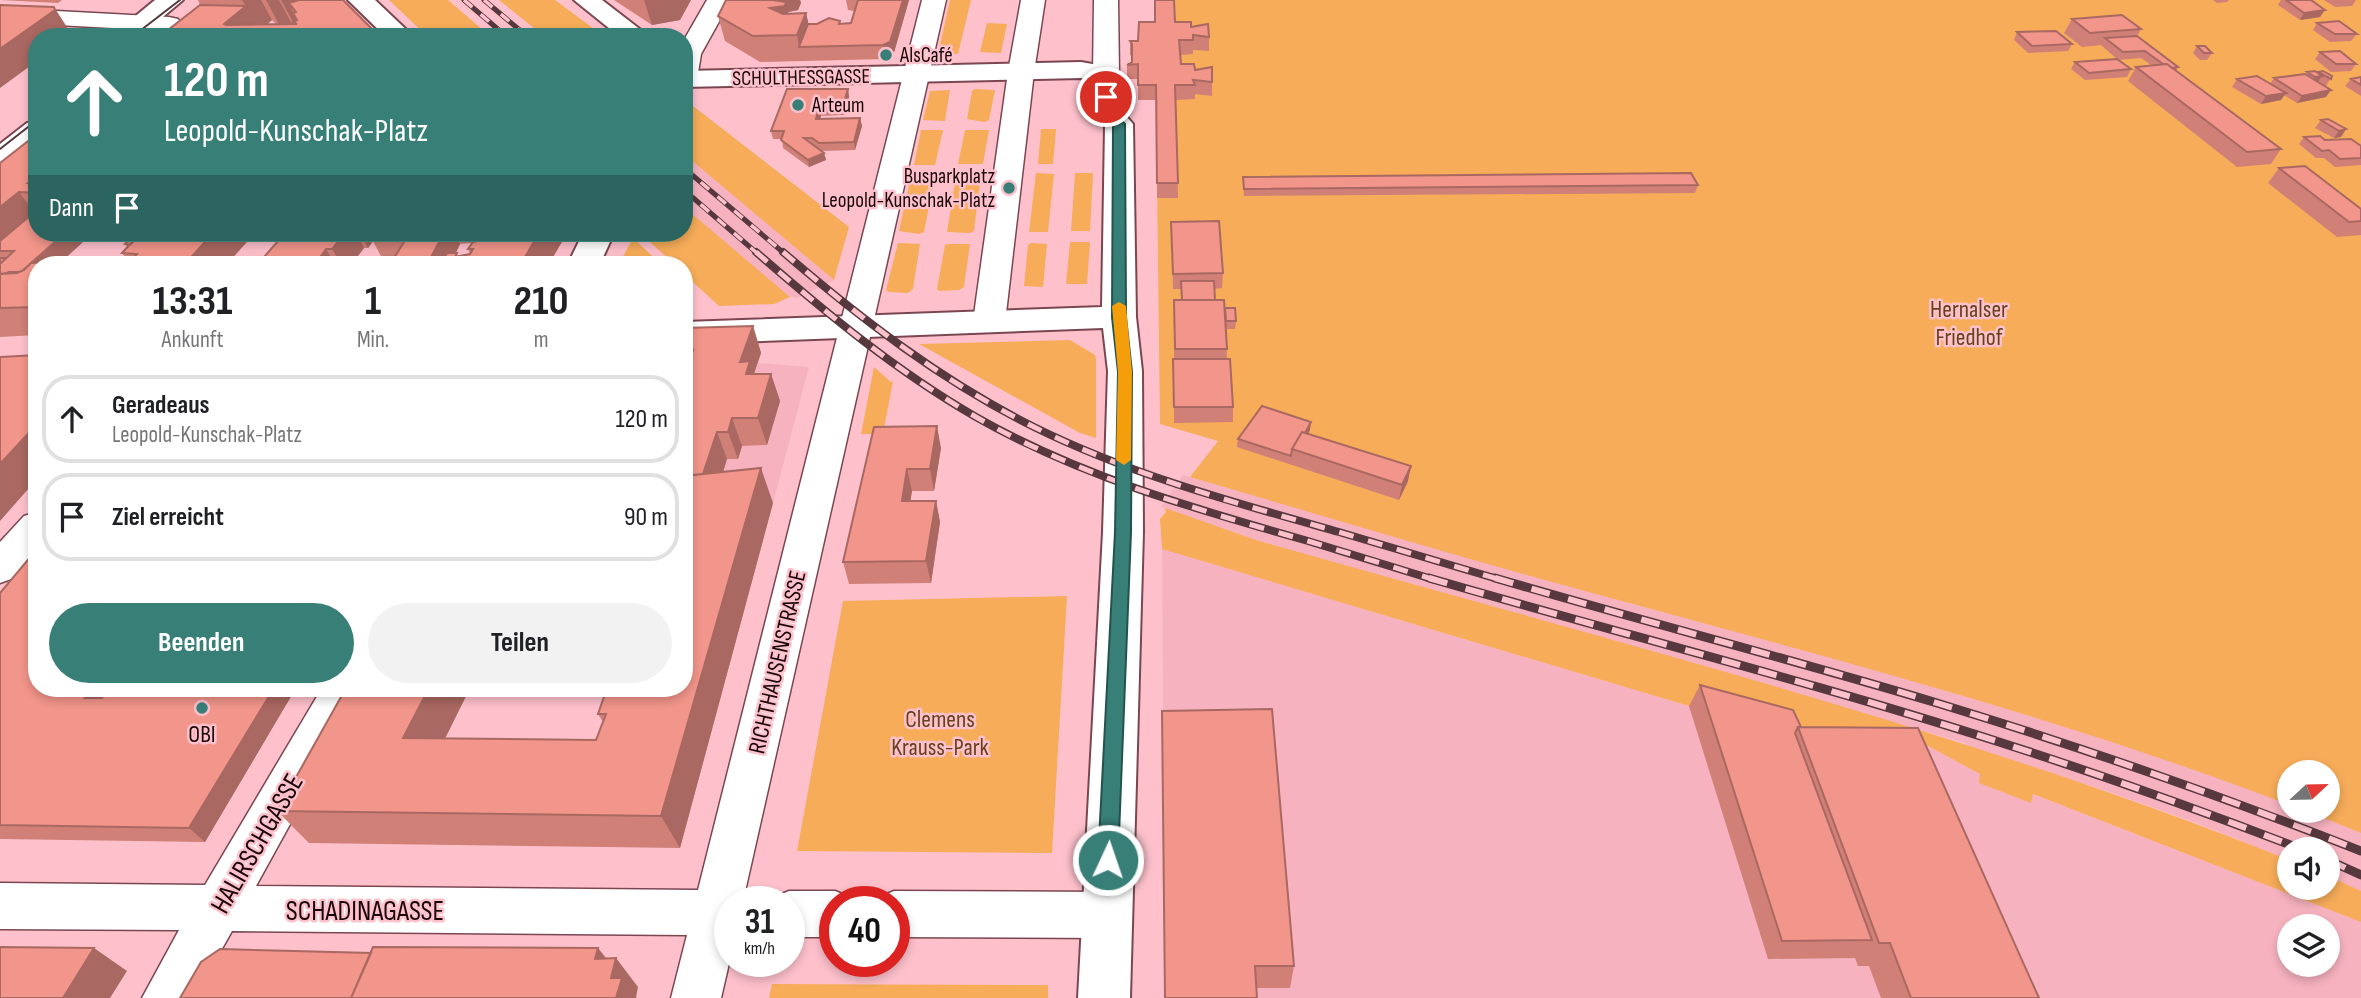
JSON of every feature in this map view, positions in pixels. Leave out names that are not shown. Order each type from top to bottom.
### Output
[{"type":"street","points":[[360,0],[391,28]]},
{"type":"street","points":[[586,0],[625,28]]},
{"type":"street","points":[[693,47],[719,0]]},
{"type":"street","name":"RICHTHAUSENSTRASSE","points":[[729,886],[934,0]]},
{"type":"street","points":[[989,322],[1021,72],[1033,0]]},
{"type":"street","points":[[1104,998],[1123,532],[1125,372],[1119,317],[1119,124],[1106,111],[1106,0]]},
{"type":"street","points":[[0,15],[153,21]]},
{"type":"street","name":"SCHULTHESSGASSE","points":[[693,79],[1081,70],[1106,74]]},
{"type":"street","points":[[0,130],[28,109]]},
{"type":"street","points":[[0,158],[28,136]]},
{"type":"street","points":[[693,333],[1119,317]]},
{"type":"street","points":[[0,568],[28,536]]},
{"type":"street","name":"HALIRSCHGASSE","points":[[167,998],[339,697]]},
{"type":"street","name":"SCHADINAGASSE","points":[[0,906],[714,913]]},
{"type":"street","points":[[910,914],[1106,915]]},
{"type":"street","name":"RICHTHAUSENSTRASSE","points":[[696,998],[714,941]]},
{"type":"shaded area","points":[[693,161],[834,280],[797,298],[790,297],[763,277],[693,215]]},
{"type":"shaded area","points":[[761,353],[758,363],[809,367],[773,503],[693,513],[693,356]]},
{"type":"shaded area","points":[[1183,475],[1643,607],[1824,654],[2034,717],[2207,773],[2277,800],[2277,823],[2336,823],[2361,833],[2361,891],[2340,881],[2340,837],[2277,837],[2277,855],[2107,791],[1972,749],[1965,743],[1256,540],[1161,507]]},
{"type":"shaded area","points":[[1162,549],[1781,731],[1897,740],[1928,746],[1980,774],[1980,783],[2031,803],[2032,794],[2277,889],[2277,900],[2304,900],[2361,922],[2361,998],[1165,998]]},
{"type":"green space","points":[[389,0],[448,0],[481,28],[419,28]]},
{"type":"green space","points":[[499,0],[555,0],[593,28],[534,28]]},
{"type":"green space","points":[[950,0],[971,0],[958,54],[938,54]]},
{"type":"green space","name":"Hernalser Friedhof","points":[[1155,0],[2361,0],[2361,833],[2336,823],[2340,823],[2340,760],[2277,760],[2277,801],[2050,722],[1190,477],[1218,441],[1160,424],[1156,100],[1138,100],[1138,79],[1131,77],[1132,55],[1155,35]]},
{"type":"green space","points":[[987,23],[1007,24],[1001,53],[980,52]]},
{"type":"green space","points":[[950,90],[945,121],[923,120],[930,91]]},
{"type":"green space","points":[[995,90],[989,120],[984,122],[967,119],[972,91]]},
{"type":"green space","points":[[693,106],[849,227],[834,280],[693,162]]},
{"type":"green space","points":[[1041,129],[1056,129],[1053,164],[1038,164]]},
{"type":"green space","points":[[921,130],[943,130],[935,165],[914,165]]},
{"type":"green space","points":[[965,130],[989,130],[983,164],[958,164]]},
{"type":"green space","points":[[1036,173],[1054,174],[1048,232],[1029,232]]},
{"type":"green space","points":[[1075,173],[1093,173],[1090,231],[1071,231]]},
{"type":"green space","points":[[981,174],[974,231],[970,233],[947,232],[956,176]]},
{"type":"green space","points":[[911,176],[935,176],[924,232],[919,234],[899,231]]},
{"type":"green space","points":[[693,215],[790,297],[774,304],[719,306],[693,282],[693,256],[665,256],[650,242],[693,242]]},
{"type":"green space","points":[[631,242],[637,242],[652,256],[623,256]]},
{"type":"green space","points":[[1070,242],[1090,242],[1087,284],[1066,284]]},
{"type":"green space","points":[[898,243],[920,244],[913,289],[908,293],[886,290]]},
{"type":"green space","points":[[947,244],[970,244],[964,287],[959,290],[939,291],[937,289]]},
{"type":"green space","points":[[1047,244],[1043,287],[1024,286],[1028,245]]},
{"type":"green space","points":[[1070,340],[1095,355],[1096,438],[1080,433],[919,344]]},
{"type":"green space","points":[[874,367],[893,381],[883,434],[861,434]]},
{"type":"green space","points":[[1165,508],[1256,540],[1647,649],[2035,767],[2277,855],[2277,889],[2033,794],[2031,803],[1979,783],[1980,774],[1928,746],[1897,740],[1780,730],[1689,706],[1162,549],[1160,519],[1166,512]]},
{"type":"green space","name":"Clemens Krauss-Park","points":[[1067,596],[1052,853],[797,851],[843,601]]},
{"type":"green space","points":[[2340,881],[2361,891],[2361,922],[2305,900],[2340,900]]},
{"type":"green space","points":[[772,984],[1048,985],[1048,998],[769,998]]},
{"type":"building","points":[[299,0],[343,0],[371,28],[171,28],[200,5],[246,6],[224,24],[226,25],[297,24],[293,22],[297,20],[293,13],[296,12],[289,3]]},
{"type":"building","points":[[726,0],[786,2],[785,6],[770,8],[783,14],[806,13],[797,35],[753,36],[718,16]]},
{"type":"building","points":[[858,0],[903,0],[890,42],[883,45],[799,47],[808,24],[817,24],[829,18],[840,21],[839,24],[851,23]]},
{"type":"building","points":[[1155,0],[1174,0],[1175,22],[1191,22],[1191,27],[1208,24],[1209,37],[1193,35],[1193,40],[1179,40],[1181,64],[1194,64],[1195,70],[1212,67],[1212,82],[1193,80],[1195,85],[1175,85],[1178,183],[1157,183],[1156,85],[1138,85],[1138,64],[1127,65],[1132,62],[1130,41],[1138,41],[1139,22],[1155,22]]},
{"type":"building","points":[[2286,0],[2311,0],[2325,10],[2304,13]]},
{"type":"building","points":[[0,5],[54,7],[55,10],[0,49]]},
{"type":"building","points":[[2122,15],[2141,29],[2090,33],[2072,19]]},
{"type":"building","points":[[2339,21],[2357,34],[2335,34],[2317,23]]},
{"type":"building","points":[[2056,31],[2072,44],[2032,46],[2017,32]]},
{"type":"building","points":[[2137,36],[2178,67],[2172,68],[2163,64],[2145,51],[2123,52],[2105,38]]},
{"type":"building","points":[[2197,46],[2205,46],[2212,53],[2204,53]]},
{"type":"building","points":[[2340,51],[2356,64],[2336,64],[2320,52]]},
{"type":"building","points":[[2117,59],[2131,69],[2089,73],[2075,62]]},
{"type":"building","points":[[2167,64],[2281,149],[2247,152],[2136,67]]},
{"type":"building","points":[[2315,71],[2322,76],[2315,77],[2307,72]]},
{"type":"building","points":[[2323,71],[2332,76],[2331,79],[2318,72]]},
{"type":"building","points":[[2305,74],[2331,90],[2302,96],[2274,78]]},
{"type":"building","points":[[2257,76],[2286,93],[2266,96],[2237,79]]},
{"type":"building","points":[[2361,77],[2361,85],[2351,79]]},
{"type":"building","points":[[787,89],[848,89],[842,108],[819,108],[816,119],[860,118],[854,142],[819,143],[812,138],[804,138],[824,153],[808,160],[781,140],[784,131],[771,131]]},
{"type":"building","points":[[2328,119],[2346,129],[2339,131],[2321,120]]},
{"type":"building","points":[[2320,136],[2325,140],[2351,139],[2361,146],[2361,158],[2340,159],[2329,150],[2322,151],[2304,137]]},
{"type":"building","points":[[28,141],[28,192],[19,192],[0,207],[0,163]]},
{"type":"building","points":[[2305,166],[2361,209],[2361,221],[2349,222],[2279,168]]},
{"type":"building","points":[[1691,173],[1698,185],[1244,189],[1243,177]]},
{"type":"building","points":[[28,218],[28,242],[55,242],[39,256],[28,256],[28,266],[22,271],[0,274],[0,264],[14,251],[0,251],[0,241]]},
{"type":"building","points":[[1219,221],[1223,273],[1173,274],[1171,222]]},
{"type":"building","points":[[132,242],[205,242],[192,256],[135,256],[137,254],[122,253]]},
{"type":"building","points":[[277,242],[337,242],[321,256],[265,256]]},
{"type":"building","points":[[404,242],[439,242],[432,256],[395,256]]},
{"type":"building","points":[[473,242],[534,242],[526,256],[460,256],[470,254],[473,249],[468,249]]},
{"type":"building","points":[[28,266],[28,307],[0,308],[0,274],[24,270]]},
{"type":"building","points":[[1181,281],[1214,281],[1215,300],[1182,300]]},
{"type":"building","points":[[1174,300],[1224,300],[1227,349],[1175,349]]},
{"type":"building","points":[[1225,308],[1235,308],[1236,321],[1226,321]]},
{"type":"building","points":[[753,326],[740,362],[750,361],[746,374],[771,374],[758,418],[732,418],[728,432],[717,432],[703,474],[693,475],[693,350],[693,328]]},
{"type":"building","points":[[28,355],[28,434],[0,464],[0,357]]},
{"type":"building","points":[[1173,359],[1230,359],[1233,407],[1174,407]]},
{"type":"building","points":[[1262,406],[1311,422],[1292,449],[1291,456],[1238,439]]},
{"type":"building","points":[[937,426],[930,469],[907,469],[902,501],[936,501],[926,561],[843,562],[874,427]]},
{"type":"building","points":[[1302,432],[1411,466],[1402,485],[1292,449]]},
{"type":"building","points":[[761,468],[661,816],[277,811],[341,697],[424,697],[403,738],[596,740],[606,714],[598,714],[604,697],[693,697],[693,475]]},
{"type":"building","name":"OBI","points":[[28,560],[28,697],[269,697],[189,828],[0,825],[0,593]]},
{"type":"building","points":[[1700,685],[1793,710],[1801,727],[1798,727],[1795,733],[1872,940],[1782,941]]},
{"type":"building","points":[[1272,709],[1294,966],[1255,966],[1257,998],[1165,998],[1162,711]]},
{"type":"building","points":[[1798,727],[1918,728],[2039,998],[1911,998],[1890,943],[1879,943]]},
{"type":"building","points":[[0,947],[94,948],[63,998],[0,998]]},
{"type":"building","points":[[373,947],[598,948],[595,959],[616,958],[611,978],[622,978],[616,998],[351,998]]},
{"type":"building","points":[[220,949],[371,953],[351,998],[180,998],[201,962]]},
{"type":"tram line","points":[[144,28],[180,0]]},
{"type":"tram line","points":[[0,149],[28,127]]},
{"type":"railway","points":[[464,0],[497,28]]},
{"type":"railway","points":[[484,0],[517,28]]},
{"type":"railway","points":[[693,176],[785,254]]},
{"type":"railway","points":[[693,198],[758,254]]},
{"type":"railway","points":[[756,252],[889,360],[946,399],[1015,438],[1055,457],[1138,489],[1435,580]]},
{"type":"railway","points":[[783,252],[872,325],[935,369],[1000,409],[1071,444],[1184,487],[1501,580]]},
{"type":"railway","points":[[1429,578],[1926,719],[2111,779],[2277,840]]},
{"type":"railway","points":[[1495,578],[1991,720],[2204,792],[2361,851]]},
{"type":"railway","points":[[2340,865],[2361,875]]},
{"type":"slow traffic","points":[[1119,306],[1125,372],[1124,460]]},
{"type":"place","name":"AlsCafé","points":[[886,55]]},
{"type":"place","name":"Arteum","points":[[798,105]]},
{"type":"place","name":"Busparkplatz Leopold-Kunschak-Platz","points":[[1009,188]]},
{"type":"place","name":"OBI","points":[[202,708]]},
{"type":"route","points":[[1106,97],[1106,111],[1119,124],[1119,317],[1125,372],[1123,532],[1108,860]]}]
